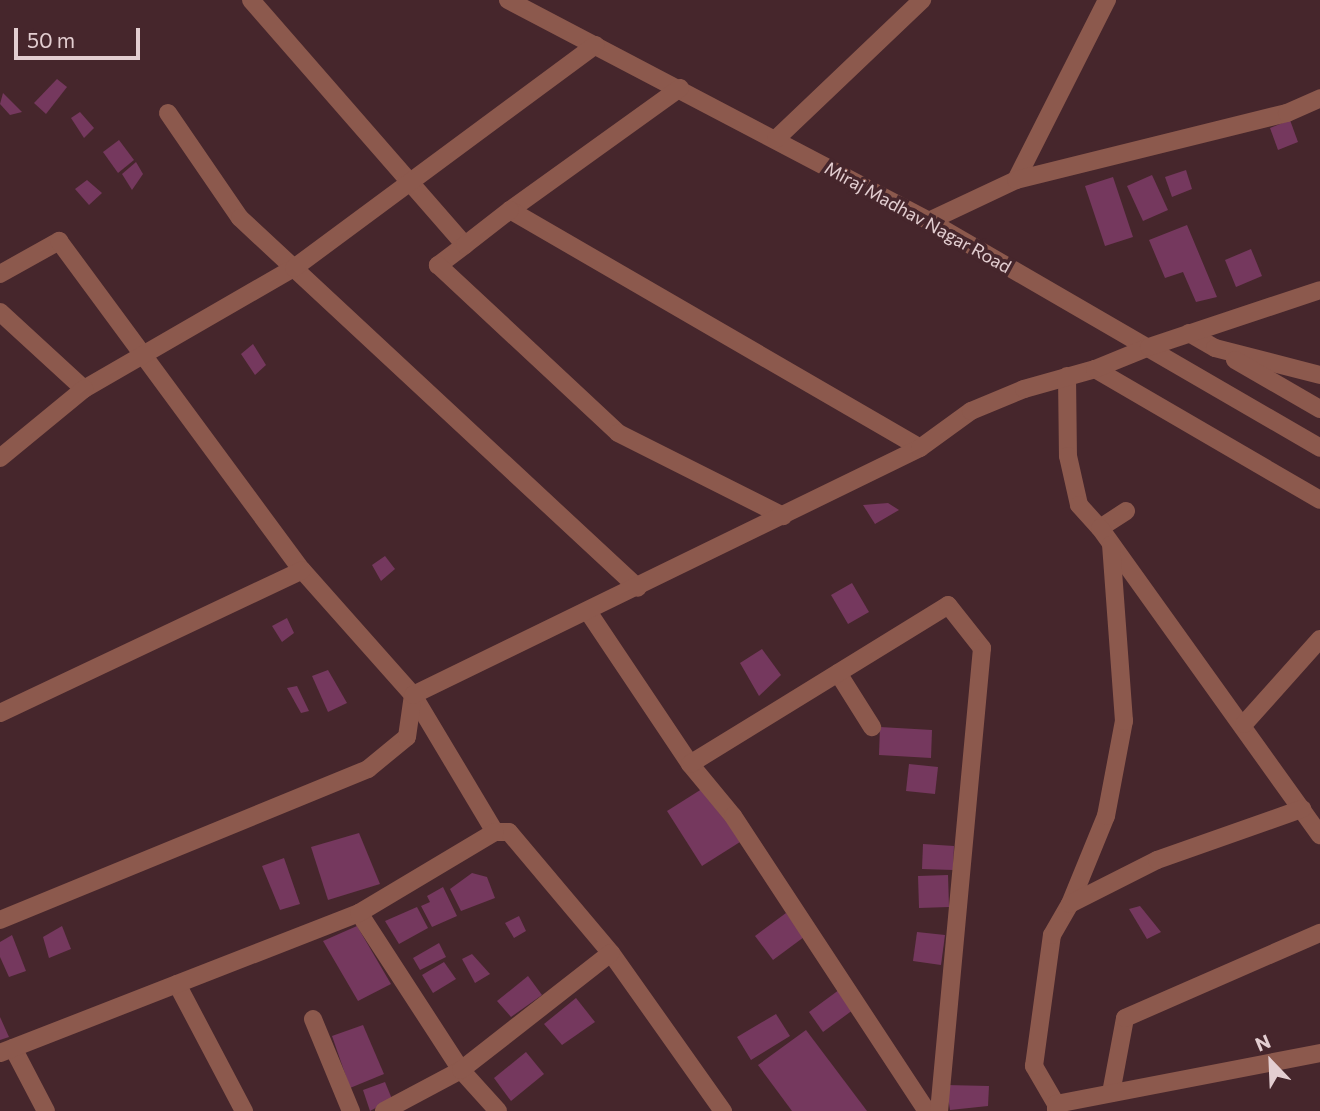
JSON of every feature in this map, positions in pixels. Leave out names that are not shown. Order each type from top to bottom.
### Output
[{"type":"street","points":[[251,0],[465,245]]},
{"type":"street","points":[[776,139],[922,0]]},
{"type":"street","points":[[1016,180],[1107,0]]},
{"type":"street","name":"Miraj Madhav Nagar Road","points":[[513,1],[929,221],[1320,448]]},
{"type":"street","points":[[0,458],[84,389],[294,268],[595,44]]},
{"type":"street","points":[[680,88],[438,265],[618,433],[783,516]]},
{"type":"street","points":[[929,221],[1016,180],[1287,113],[1320,98]]},
{"type":"street","points":[[168,113],[240,218],[638,588]]},
{"type":"street","points":[[510,210],[920,448]]},
{"type":"street","points":[[0,274],[59,241],[302,570],[413,695],[495,832]]},
{"type":"street","points":[[413,695],[589,613],[920,448],[971,411],[1067,376],[1095,369],[1189,333],[1320,290]]},
{"type":"street","points":[[0,312],[84,389]]},
{"type":"street","points":[[1189,333],[1320,409]]},
{"type":"street","points":[[1215,348],[1320,375]]},
{"type":"street","points":[[1095,369],[1320,500]]},
{"type":"street","points":[[1067,376],[1068,456],[1079,505],[1100,528],[1244,724],[1320,835]]},
{"type":"street","points":[[1100,528],[1126,511]]},
{"type":"street","points":[[1111,544],[1124,721],[1106,816],[1070,904],[1052,935],[1034,1066],[1056,1107],[1111,1093],[1320,1053]]},
{"type":"street","points":[[0,713],[302,570]]},
{"type":"street","points":[[690,764],[948,605],[982,648],[939,1111]]},
{"type":"street","points":[[589,613],[690,764],[733,816],[927,1111]]},
{"type":"street","points":[[1244,724],[1320,639]]},
{"type":"street","points":[[838,673],[872,727]]},
{"type":"street","points":[[0,920],[368,769],[407,737],[413,695]]},
{"type":"street","points":[[1070,904],[1157,860],[1302,808]]},
{"type":"street","points":[[46,1111],[7,1051],[359,913],[495,832],[509,832],[611,953],[723,1111]]},
{"type":"street","points":[[359,913],[460,1070],[498,1111]]},
{"type":"street","points":[[1111,1093],[1125,1018],[1320,933]]},
{"type":"street","points":[[384,1111],[460,1070],[611,953]]},
{"type":"street","points":[[177,984],[244,1111]]},
{"type":"street","points":[[313,1019],[351,1111]]},
{"type":"building","points":[[57,79],[67,87],[46,114],[34,103]]},
{"type":"building","points":[[3,93],[22,112],[10,115],[0,104]]},
{"type":"building","points":[[80,112],[94,128],[84,138],[71,118]]},
{"type":"building","points":[[1290,120],[1298,142],[1278,150],[1270,128]]},
{"type":"building","points":[[119,140],[134,160],[118,173],[103,152]]},
{"type":"building","points":[[136,162],[143,174],[132,190],[122,174]]},
{"type":"building","points":[[1186,170],[1192,189],[1172,197],[1165,177]]},
{"type":"building","points":[[1152,175],[1168,210],[1143,221],[1127,186]]},
{"type":"building","points":[[1113,177],[1133,237],[1105,246],[1085,186]]},
{"type":"building","points":[[87,180],[102,193],[89,205],[75,189]]},
{"type":"building","points":[[1187,225],[1217,297],[1196,302],[1183,272],[1165,278],[1149,240]]},
{"type":"building","points":[[1251,249],[1262,276],[1236,287],[1225,260]]},
{"type":"building","points":[[253,344],[266,365],[255,375],[241,354]]},
{"type":"building","points":[[888,503],[899,510],[875,524],[863,505]]},
{"type":"building","points":[[385,556],[395,569],[381,581],[372,565]]},
{"type":"building","points":[[852,583],[869,612],[848,624],[831,595]]},
{"type":"building","points":[[287,618],[294,633],[282,642],[272,626]]},
{"type":"building","points":[[762,649],[781,675],[759,696],[740,663]]},
{"type":"building","points":[[328,670],[347,703],[328,712],[312,676]]},
{"type":"building","points":[[297,686],[309,711],[301,713],[287,688]]},
{"type":"building","points":[[880,727],[932,730],[931,758],[879,755]]},
{"type":"building","points":[[909,764],[938,767],[935,794],[906,791]]},
{"type":"building","points":[[705,787],[740,842],[702,866],[667,811]]},
{"type":"building","points":[[359,833],[380,884],[328,900],[311,847]]},
{"type":"building","points":[[923,844],[954,846],[953,870],[922,869]]},
{"type":"building","points":[[284,858],[300,904],[280,910],[262,866]]},
{"type":"building","points":[[472,873],[487,877],[495,898],[461,911],[450,889]]},
{"type":"building","points":[[948,875],[949,907],[919,908],[918,876]]},
{"type":"building","points":[[443,887],[457,916],[432,927],[421,906],[430,902],[427,896]]},
{"type":"building","points":[[1140,906],[1161,932],[1147,939],[1129,909]]},
{"type":"building","points":[[417,907],[428,928],[399,944],[385,921]]},
{"type":"building","points":[[786,913],[804,937],[773,960],[755,936]]},
{"type":"building","points":[[519,916],[526,931],[514,938],[505,923]]},
{"type":"building","points":[[62,926],[71,949],[49,958],[43,937]]},
{"type":"building","points":[[357,926],[391,984],[358,1001],[323,941]]},
{"type":"building","points":[[917,932],[945,935],[941,965],[913,961]]},
{"type":"building","points":[[12,935],[26,971],[9,977],[0,957],[0,942]]},
{"type":"building","points":[[439,943],[446,957],[420,970],[413,958]]},
{"type":"building","points":[[472,954],[490,974],[475,983],[462,959]]},
{"type":"building","points":[[444,962],[456,979],[433,993],[422,975]]},
{"type":"building","points":[[528,976],[542,995],[511,1017],[497,1001]]},
{"type":"building","points":[[843,987],[857,1007],[823,1032],[809,1012]]},
{"type":"building","points":[[576,998],[595,1022],[562,1045],[544,1024]]},
{"type":"building","points":[[776,1014],[790,1036],[751,1060],[737,1037]]},
{"type":"building","points":[[0,1017],[9,1037],[0,1040]]},
{"type":"building","points":[[363,1025],[384,1074],[350,1088],[332,1036]]},
{"type":"building","points":[[806,1030],[867,1111],[792,1111],[758,1065]]},
{"type":"building","points":[[526,1052],[544,1074],[511,1101],[494,1078]]},
{"type":"building","points":[[385,1082],[392,1099],[370,1111],[363,1090]]},
{"type":"building","points":[[946,1085],[989,1086],[988,1106],[950,1110]]}]
